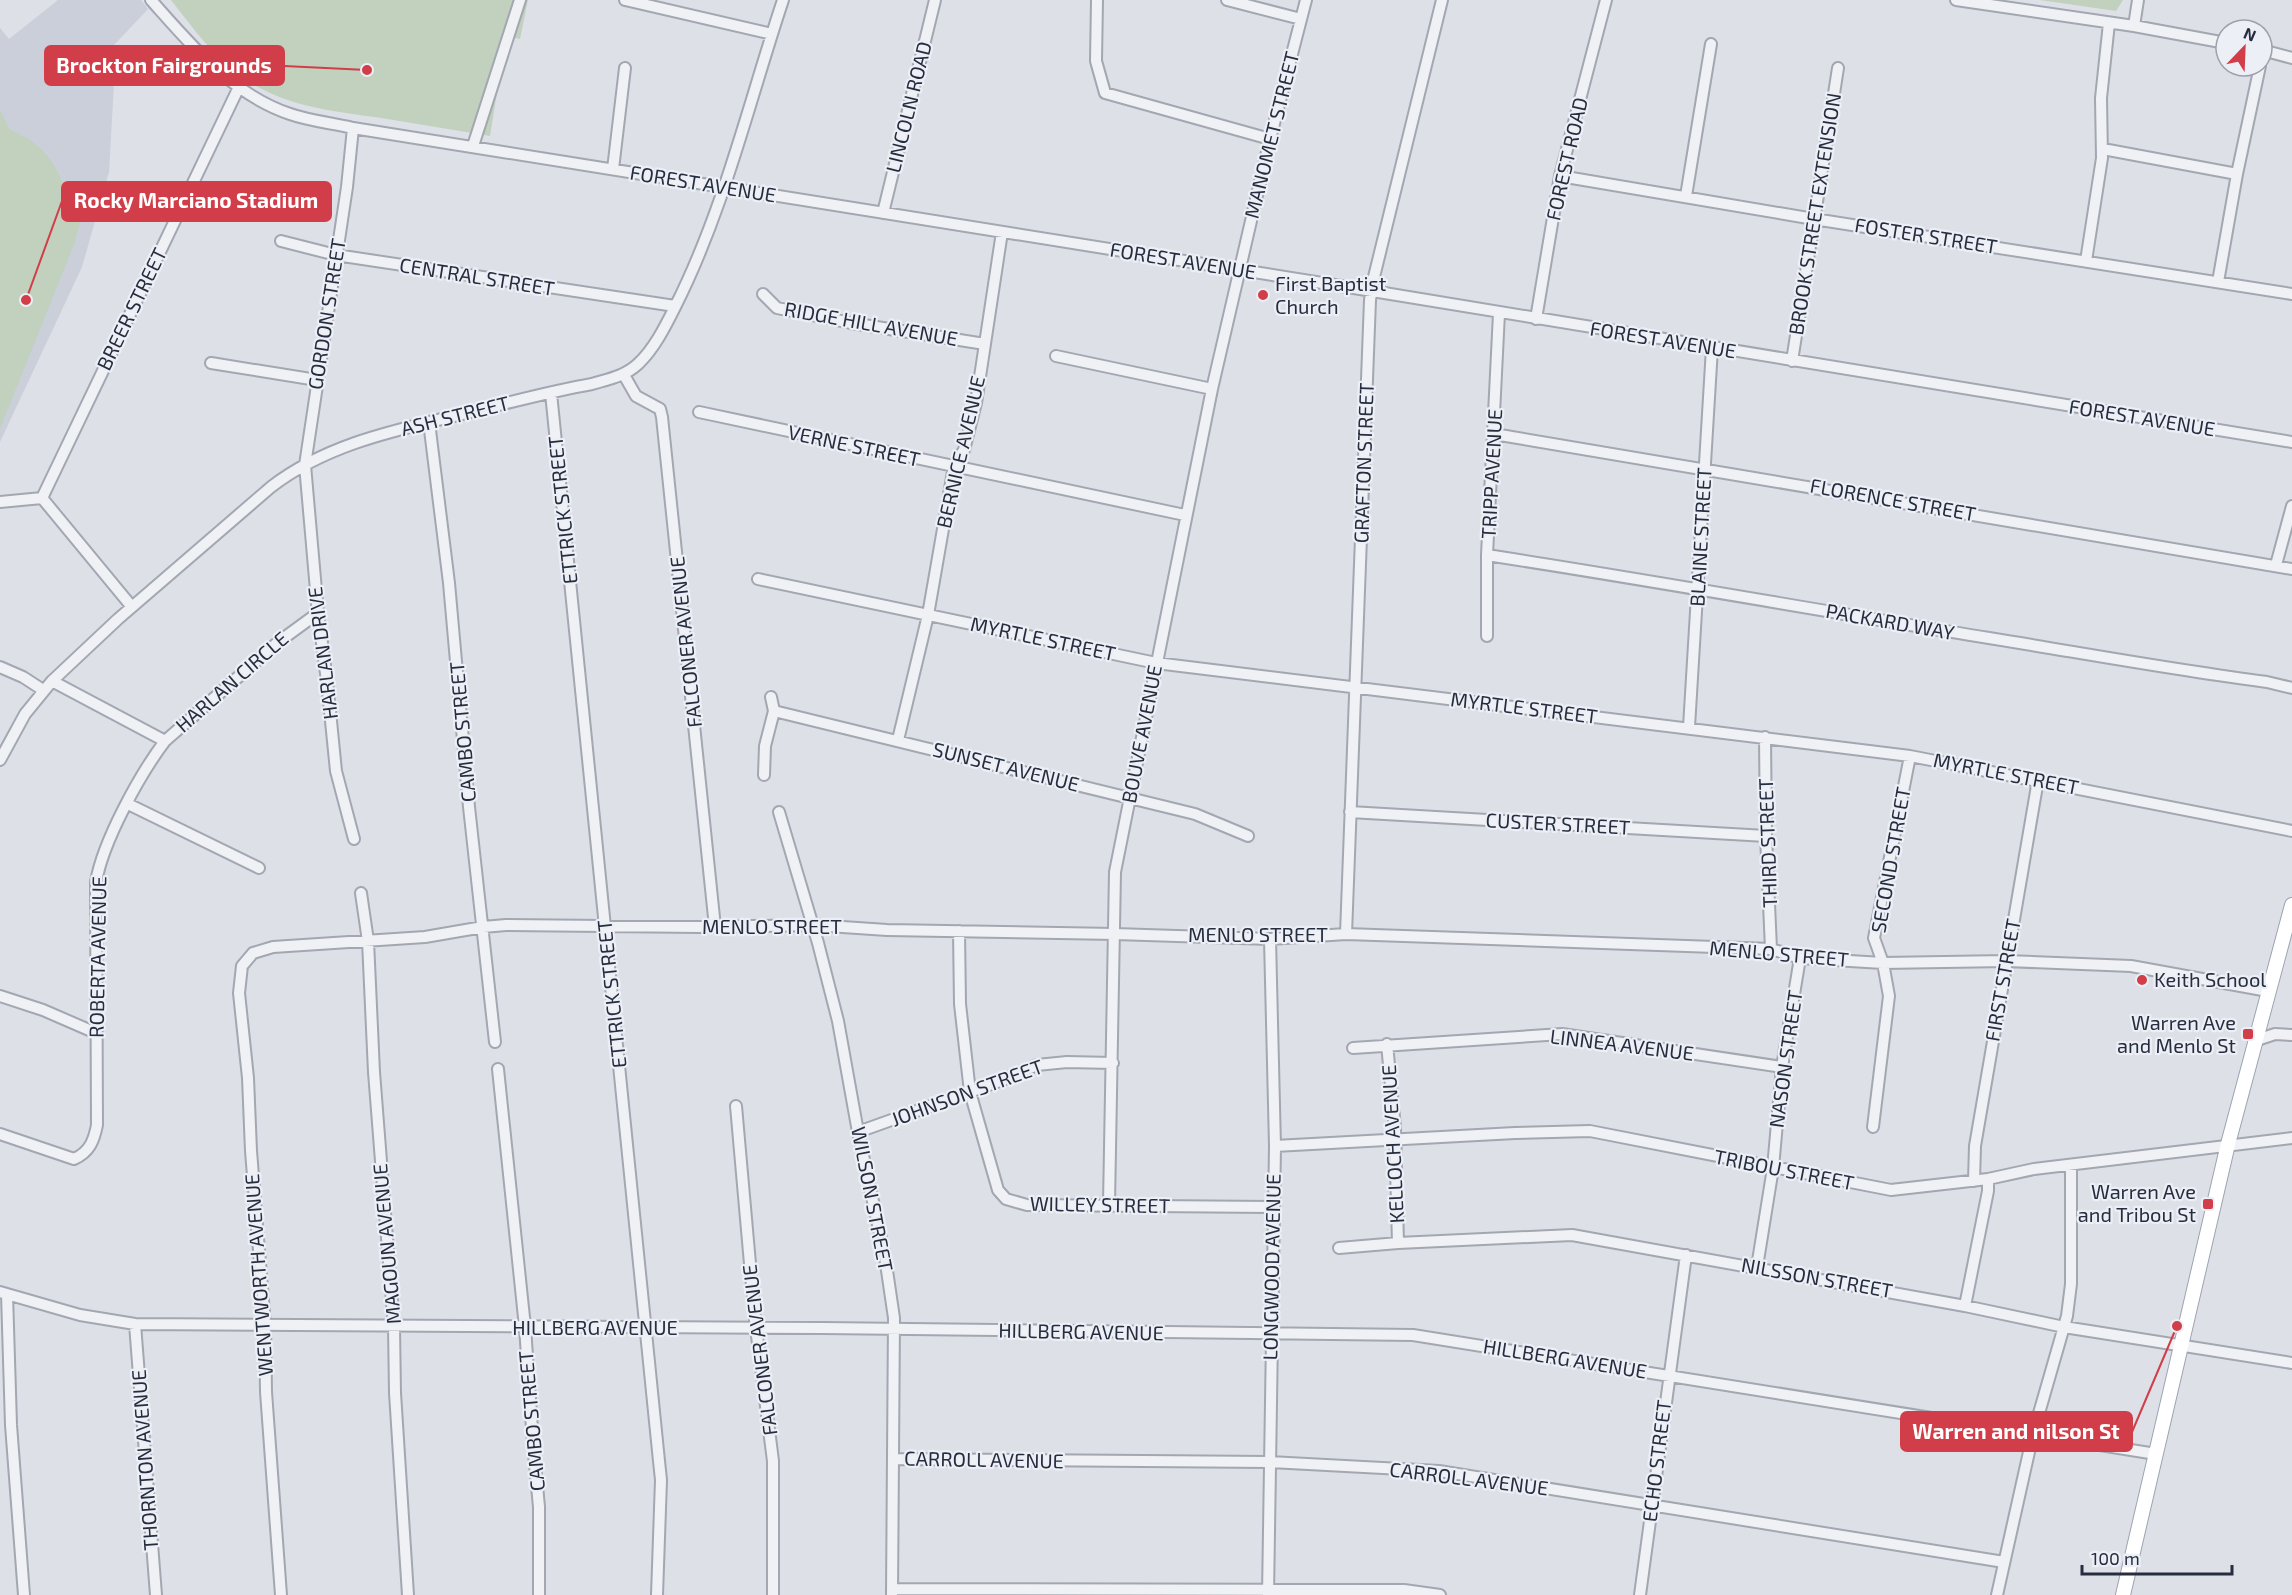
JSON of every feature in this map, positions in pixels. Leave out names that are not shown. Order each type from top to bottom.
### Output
[{"type":"main road","points":[[2123,1595],[2228,1144],[2292,905]]},
{"type":"street","name":"FOREST AVENUE","points":[[151,0],[196,50],[238,89],[266,105],[291,115],[353,128],[724,186],[2292,442]]},
{"type":"street","points":[[473,146],[520,0]]},
{"type":"street","points":[[625,0],[772,34]]},
{"type":"street","name":"ASH STREET","points":[[0,760],[19,723],[52,681],[132,607],[271,487],[305,465],[357,442],[429,422],[624,375],[646,355],[675,306],[699,257],[783,0]]},
{"type":"street","name":"LINCOLN ROAD","points":[[883,213],[935,0]]},
{"type":"street","points":[[1097,0],[1096,62],[1105,93],[1270,139]]},
{"type":"street","points":[[1227,0],[1301,19]]},
{"type":"street","name":"MANOMET STREET","points":[[1239,270],[1306,0]]},
{"type":"street","name":"GRAFTON STREET","points":[[1346,934],[1371,291],[1442,0]]},
{"type":"street","name":"FOREST ROAD","points":[[1536,319],[1560,176],[1606,0]]},
{"type":"street","points":[[1956,0],[2134,26],[2214,41]]},
{"type":"street","points":[[2134,26],[2138,0]]},
{"type":"street","points":[[2086,261],[2103,149],[2101,92],[2109,23]]},
{"type":"street","points":[[1686,196],[1711,44]]},
{"type":"street","points":[[2274,54],[2292,58]]},
{"type":"street","points":[[613,169],[625,68]]},
{"type":"street","name":"BROOK STREET EXTENSION","points":[[1792,361],[1838,68]]},
{"type":"street","points":[[2218,282],[2237,174],[2257,78]]},
{"type":"street","name":"BREER STREET","points":[[42,498],[238,89]]},
{"type":"street","name":"GORDON STREET","points":[[305,465],[347,187],[353,128]]},
{"type":"street","points":[[2103,149],[2237,174]]},
{"type":"street","name":"FOSTER STREET","points":[[1560,176],[1814,219],[2292,294]]},
{"type":"street","name":"BERNICE AVENUE","points":[[898,740],[928,615],[954,466],[964,450],[976,403],[1002,232]]},
{"type":"street","name":"CENTRAL STREET","points":[[281,241],[336,255],[675,306]]},
{"type":"street","name":"BOUVE AVENUE","points":[[1109,1204],[1115,872],[1185,515],[1239,270]]},
{"type":"street","name":"RIDGE HILL AVENUE","points":[[763,294],[777,308],[851,323],[985,344]]},
{"type":"street","name":"TRIPP AVENUE","points":[[1487,636],[1487,555],[1500,313]]},
{"type":"street","name":"BLAINE STREET","points":[[1689,727],[1712,348]]},
{"type":"street","points":[[1056,356],[1212,388]]},
{"type":"street","points":[[211,363],[317,380]]},
{"type":"street","name":"FALCONER AVENUE","points":[[624,375],[636,396],[660,409],[662,417],[715,927]]},
{"type":"street","name":"ETTRICK STREET","points":[[551,393],[661,1480],[657,1595]]},
{"type":"street","name":"VERNE STREET","points":[[699,412],[1185,515]]},
{"type":"street","name":"CAMBO STREET","points":[[429,422],[449,583],[469,807],[495,1042]]},
{"type":"street","name":"FLORENCE STREET","points":[[1494,434],[2292,569]]},
{"type":"street","name":"HARLAN DRIVE","points":[[305,465],[318,613],[336,771],[354,839]]},
{"type":"street","points":[[0,502],[42,498],[132,607]]},
{"type":"street","points":[[2276,565],[2292,506]]},
{"type":"street","name":"PACKARD WAY","points":[[1487,555],[2101,658],[2267,682],[2292,688]]},
{"type":"street","name":"MYRTLE STREET","points":[[758,579],[1156,663],[1910,756],[2292,831]]},
{"type":"street","name":"HARLAN CIRCLE","points":[[52,681],[165,741],[277,643],[318,613]]},
{"type":"street","points":[[0,667],[23,677],[43,690]]},
{"type":"street","points":[[764,775],[765,746],[774,711],[771,697]]},
{"type":"street","name":"SUNSET AVENUE","points":[[774,711],[1195,814],[1248,836]]},
{"type":"street","name":"THIRD STREET","points":[[1765,737],[1766,836],[1772,949]]},
{"type":"street","name":"ROBERTA AVENUE","points":[[0,1134],[74,1159],[87,1152],[94,1138],[97,1125],[96,882],[107,846],[144,772],[165,741]]},
{"type":"street","name":"SECOND STREET","points":[[1873,1127],[1889,996],[1883,963],[1874,938],[1910,756]]},
{"type":"street","name":"FIRST STREET","points":[[1974,1181],[1975,1146],[2038,780]]},
{"type":"street","points":[[128,804],[259,868]]},
{"type":"street","name":"WILSON STREET","points":[[779,812],[813,925],[838,1021],[858,1132],[885,1257],[895,1330],[892,1592]]},
{"type":"street","name":"CUSTER STREET","points":[[1350,812],[1766,836]]},
{"type":"street","name":"MAGOUN AVENUE","points":[[361,893],[368,941],[381,1172],[394,1327],[395,1393],[408,1595]]},
{"type":"street","name":"MENLO STREET","points":[[248,958],[259,950],[290,944],[425,938],[483,927],[813,925],[887,930],[1270,939],[1346,934],[1772,949],[1800,958],[1883,963],[2006,961],[2131,966],[2268,991]]},
{"type":"street","points":[[959,932],[959,996],[970,1092]]},
{"type":"street","name":"LONGWOOD AVENUE","points":[[1268,1592],[1270,1334],[1275,1146],[1270,939]]},
{"type":"street","name":"WENTWORTH AVENUE","points":[[248,958],[241,970],[239,993],[248,1078],[281,1595]]},
{"type":"street","name":"NASON STREET","points":[[1757,1267],[1773,1168],[1782,1067],[1800,958]]},
{"type":"street","points":[[0,996],[43,1010],[96,1033]]},
{"type":"street","name":"LINNEA AVENUE","points":[[1353,1048],[1562,1034],[1782,1067]]},
{"type":"street","points":[[2257,1040],[2275,1034],[2292,1035]]},
{"type":"street","name":"KELLOCH AVENUE","points":[[1387,1044],[1395,1140],[1398,1243]]},
{"type":"street","name":"JOHNSON STREET","points":[[858,1132],[1037,1065],[1067,1062],[1113,1063]]},
{"type":"street","name":"CAMBO STREET","points":[[498,1069],[525,1327],[539,1507],[539,1595]]},
{"type":"street","name":"WILLEY STREET","points":[[970,1092],[993,1177],[1001,1196],[1013,1202],[1027,1205],[1274,1207]]},
{"type":"street","name":"FALCONER AVENUE","points":[[736,1106],[757,1328],[774,1461],[773,1595]]},
{"type":"street","name":"TRIBOU STREET","points":[[1275,1146],[1590,1131],[1891,1190],[1988,1179],[2034,1169],[2292,1138]]},
{"type":"street","points":[[1997,1595],[2034,1434],[2064,1327],[2071,1284],[2071,1166]]},
{"type":"street","points":[[1965,1306],[1988,1191],[1988,1179]]},
{"type":"street","name":"NILSSON STREET","points":[[1339,1248],[1572,1234],[1965,1306],[2064,1327],[2292,1363]]},
{"type":"street","name":"ECHO STREET","points":[[1640,1595],[1686,1255]]},
{"type":"street","points":[[3,1293],[6,1424],[24,1595]]},
{"type":"street","name":"HILLBERG AVENUE","points":[[3,1293],[88,1317],[135,1324],[1413,1335],[2156,1454]]},
{"type":"street","name":"THORNTON AVENUE","points":[[135,1324],[156,1595]]},
{"type":"street","name":"CARROLL AVENUE","points":[[893,1459],[1269,1462],[1439,1471],[2004,1562]]},
{"type":"street","points":[[892,1592],[1404,1590],[1440,1595]]},
{"type":"shaded area","points":[[58,0],[141,0],[148,9],[113,46],[116,48],[109,172],[82,267],[0,442],[0,28],[9,39]]},
{"type":"green space","points":[[171,0],[528,0],[520,39],[506,36],[490,136],[327,110],[275,95],[242,77],[222,60]]},
{"type":"green space","points":[[2040,0],[2123,0],[2116,11]]},
{"type":"green space","points":[[0,110],[10,130],[28,139],[48,156],[62,181],[89,189],[75,242],[0,429]]},
{"type":"place","name":"Brockton Fairgrounds","points":[[367,70]]},
{"type":"place","name":"First Baptist Church","points":[[1263,295]]},
{"type":"place","name":"Rocky Marciano Stadium","points":[[26,300]]},
{"type":"place","name":"Keith School","points":[[2142,980]]},
{"type":"place","name":"Warren Ave and Menlo St","points":[[2248,1034]]},
{"type":"place","name":"Warren Ave and Tribou St","points":[[2208,1204]]},
{"type":"place","name":"Warren and nilson St","points":[[2177,1326]]}]
